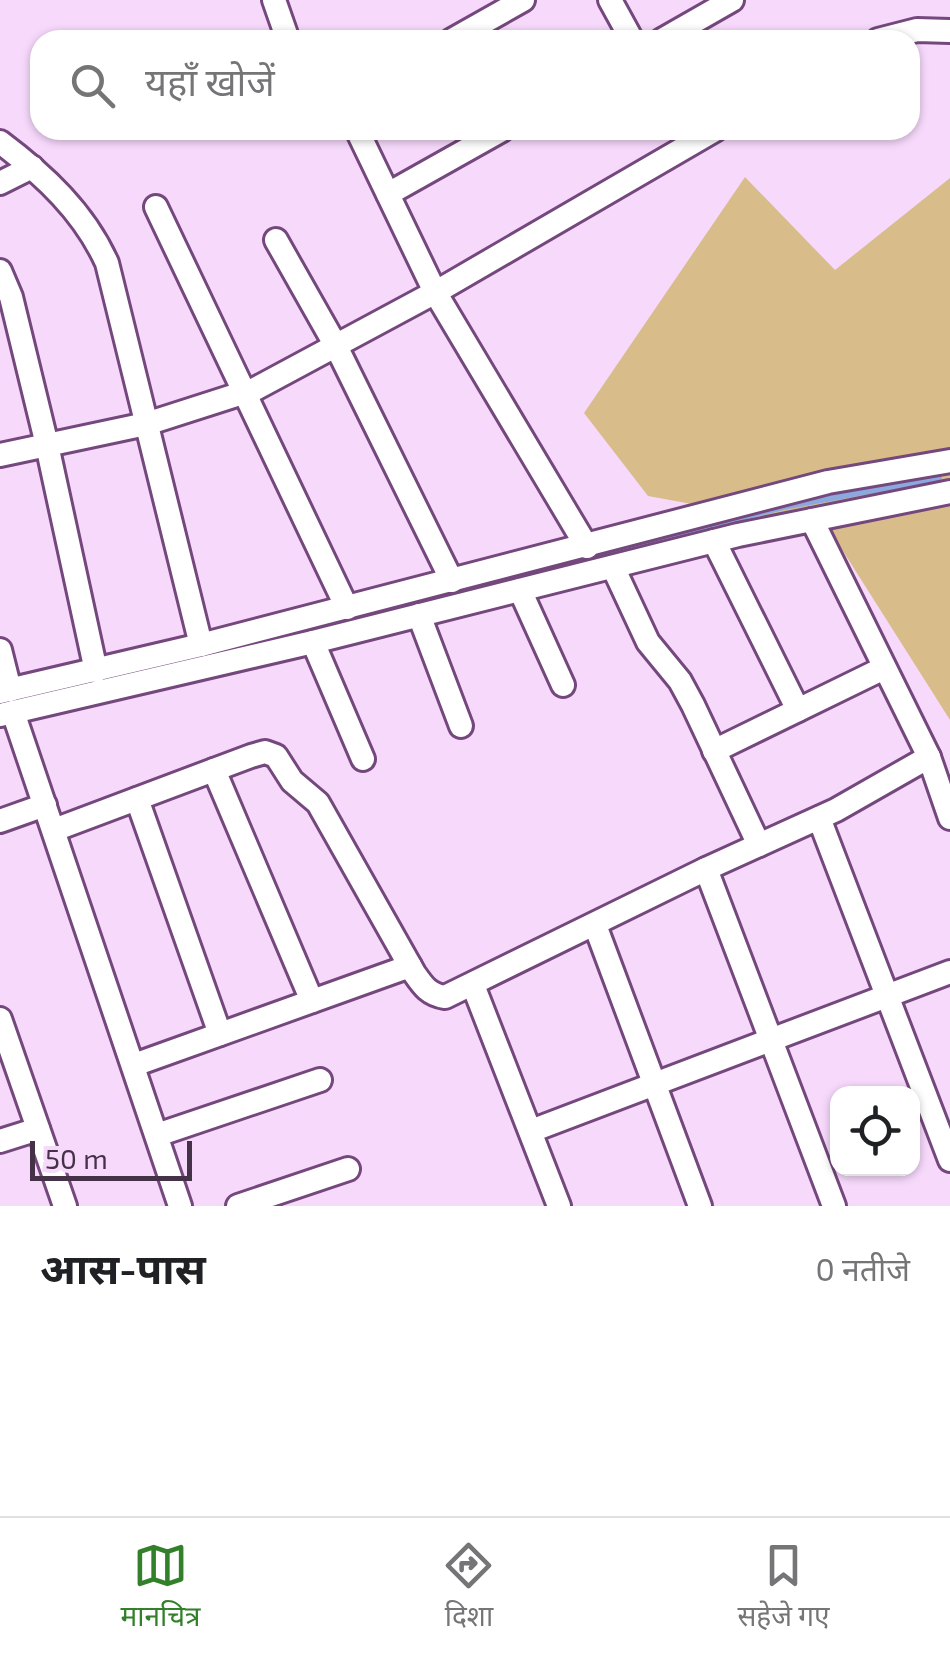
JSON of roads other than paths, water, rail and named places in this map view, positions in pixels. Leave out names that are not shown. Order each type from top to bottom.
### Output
[{"type":"street","points":[[274,0],[284,30]]},
{"type":"street","points":[[470,30],[523,0]]},
{"type":"street","points":[[610,0],[626,30]]},
{"type":"street","points":[[680,30],[732,0]]},
{"type":"street","points":[[920,30],[950,31]]},
{"type":"street","points":[[362,140],[434,292],[587,546]]},
{"type":"street","points":[[388,194],[484,140]]},
{"type":"street","points":[[0,455],[146,424],[244,393],[434,292],[682,140]]},
{"type":"street","points":[[0,142],[55,188],[84,222],[108,262],[201,645]]},
{"type":"street","points":[[0,184],[32,167]]},
{"type":"street","points":[[156,207],[347,608]]},
{"type":"street","points":[[276,240],[336,346],[452,581]]},
{"type":"street","points":[[0,271],[11,297],[47,445],[96,671]]},
{"type":"street","points":[[6,702],[96,671],[828,482],[950,461]]},
{"type":"street","points":[[6,702],[313,642],[714,541],[950,492]]},
{"type":"street","points":[[812,520],[929,757],[950,818]]},
{"type":"street","points":[[714,541],[798,710]]},
{"type":"street","points":[[613,566],[648,642],[680,681],[759,846]]},
{"type":"street","points":[[520,590],[563,684]]},
{"type":"street","points":[[418,616],[462,726]]},
{"type":"street","points":[[313,642],[363,759]]},
{"type":"street","points":[[0,650],[6,702],[54,830],[180,1206]]},
{"type":"street","points":[[714,751],[884,668]]},
{"type":"street","points":[[54,830],[265,752],[276,756],[292,781],[318,802],[425,989],[445,997],[819,818],[929,757]]},
{"type":"street","points":[[214,770],[312,1002]]},
{"type":"street","points":[[137,799],[220,1034]]},
{"type":"street","points":[[0,821],[45,805]]},
{"type":"street","points":[[819,818],[950,1160]]},
{"type":"street","points":[[706,870],[834,1206]]},
{"type":"street","points":[[595,925],[700,1206]]},
{"type":"street","points":[[134,1065],[410,966]]},
{"type":"street","points":[[532,1131],[950,972]]},
{"type":"street","points":[[474,985],[559,1206]]},
{"type":"street","points":[[0,1019],[65,1206]]},
{"type":"street","points":[[158,1135],[320,1080]]},
{"type":"street","points":[[0,1141],[38,1129]]},
{"type":"street","points":[[238,1206],[348,1169]]},
{"type":"waterway","points":[[554,565],[783,507],[939,478]]}]
